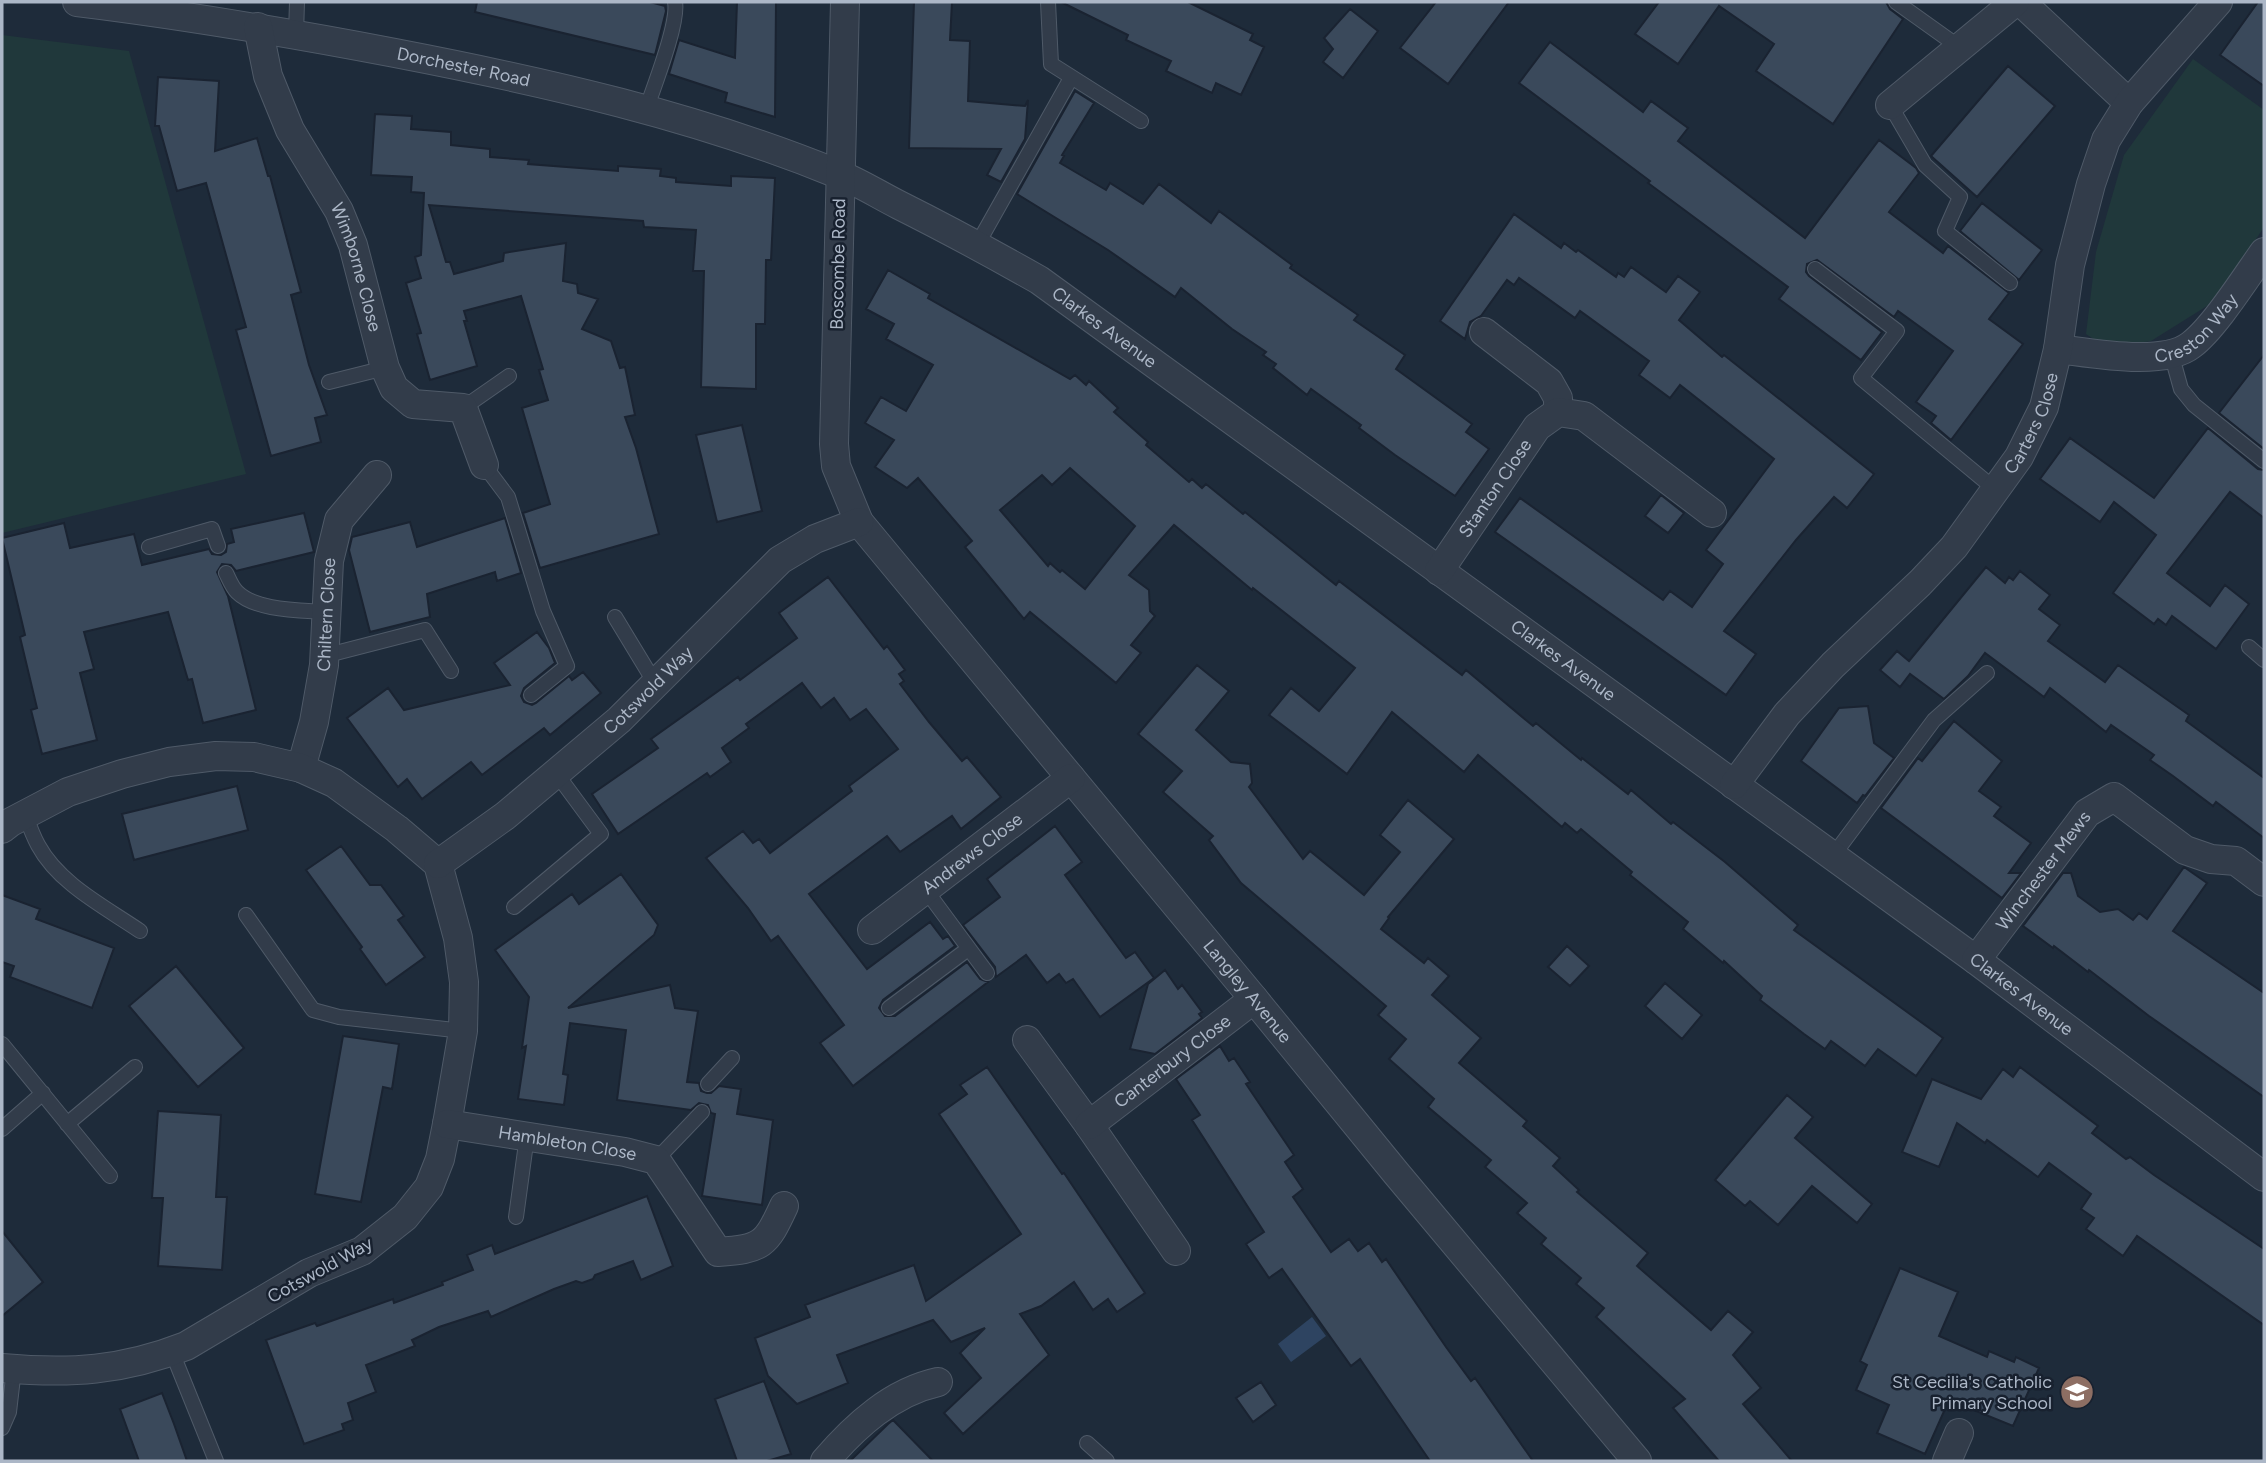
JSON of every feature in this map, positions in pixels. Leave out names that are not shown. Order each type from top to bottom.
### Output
[{"type":"street","name":"Dorchester Road","points":[[77,2],[258,27],[531,81],[646,110],[741,138],[840,175]]},
{"type":"street","name":"Boscombe Road","points":[[845,2],[834,444],[836,466],[859,522]]},
{"type":"street","points":[[1890,105],[2018,2],[2129,103]]},
{"type":"street","name":"Carters Close","points":[[1734,785],[1787,714],[1833,665],[1954,547],[2019,457],[2044,407],[2058,349],[2070,265],[2091,184],[2106,140],[2129,103],[2218,2]]},
{"type":"street","name":"Wimborne Close","points":[[258,27],[268,76],[290,130],[338,211],[353,244],[385,368],[394,388],[413,404],[463,408]]},
{"type":"street","name":"Clarkes Avenue","points":[[840,175],[977,244],[1039,280],[1976,960],[2264,1177]]},
{"type":"street","name":"Creston Way","points":[[2058,349],[2157,357],[2190,347],[2264,252]]},
{"type":"street","points":[[1484,332],[1549,382],[1558,398],[1558,412],[1584,416],[1712,513]]},
{"type":"street","points":[[463,408],[484,465]]},
{"type":"street","name":"Stanton Close","points":[[1439,571],[1537,427],[1558,412]]},
{"type":"street","name":"Chiltern Close","points":[[301,768],[314,722],[324,656],[329,561],[339,520],[377,475]]},
{"type":"street","name":"Cotswold Way","points":[[8,1369],[75,1372],[133,1363],[172,1352],[198,1340],[309,1273],[362,1251],[405,1217],[429,1187],[440,1159],[463,1031],[464,982],[458,938],[438,864],[505,816],[619,720],[780,560],[815,539],[859,522]]},
{"type":"street","name":"Langley Avenue","points":[[859,522],[1637,1461]]},
{"type":"street","points":[[10,818],[68,792],[169,762],[216,756],[254,757],[301,768],[334,783],[397,829],[438,864]]},
{"type":"street","name":"Andrews Close","points":[[872,930],[1071,778]]},
{"type":"street","name":"Winchester Mews","points":[[1976,960],[2087,813],[2114,797],[2185,850],[2211,859],[2236,861],[2264,882]]},
{"type":"street","name":"Canterbury Close","points":[[1090,1125],[1254,999]]},
{"type":"street","points":[[1027,1040],[1090,1125],[1176,1251]]},
{"type":"street","name":"Hambleton Close","points":[[447,1124],[625,1152],[656,1160],[718,1252],[745,1251],[765,1241],[783,1206]]},
{"type":"street","points":[[825,1461],[842,1442],[889,1401],[917,1386],[938,1382]]},
{"type":"street","points":[[1947,1461],[1959,1433]]},
{"type":"lane","points":[[296,34],[297,2]]},
{"type":"lane","points":[[646,110],[672,27],[675,2]]},
{"type":"lane","points":[[1048,2],[1051,64],[1141,121]]},
{"type":"lane","points":[[1896,2],[1959,47]]},
{"type":"lane","points":[[977,244],[1071,78]]},
{"type":"lane","points":[[1890,105],[1925,165],[1960,197],[1945,232],[2010,282]]},
{"type":"lane","points":[[1815,269],[1896,331],[1861,378],[1996,489]]},
{"type":"lane","points":[[2171,353],[2181,388],[2194,405],[2264,461]]},
{"type":"lane","points":[[329,382],[385,368]]},
{"type":"lane","points":[[463,408],[509,376]]},
{"type":"lane","points":[[484,465],[508,498],[543,611],[567,666],[531,695]]},
{"type":"lane","points":[[149,547],[212,529],[218,546]]},
{"type":"lane","points":[[226,573],[236,591],[251,602],[283,609],[326,612]]},
{"type":"lane","points":[[615,617],[655,684]]},
{"type":"lane","points":[[324,656],[425,630],[451,671]]},
{"type":"lane","points":[[2249,647],[2264,660]]},
{"type":"lane","points":[[1832,857],[1934,720],[1987,673]]},
{"type":"lane","points":[[514,908],[601,834],[556,772]]},
{"type":"lane","points":[[10,818],[39,846],[55,868],[82,892],[140,931]]},
{"type":"lane","points":[[925,889],[987,973]]},
{"type":"lane","points":[[246,915],[313,1010],[339,1017],[463,1031]]},
{"type":"lane","points":[[889,1008],[968,949]]},
{"type":"lane","points":[[2,1044],[110,1176]]},
{"type":"lane","points":[[708,1084],[732,1058]]},
{"type":"lane","points":[[67,1124],[135,1067]]},
{"type":"lane","points":[[2,1129],[43,1093]]},
{"type":"lane","points":[[656,1160],[702,1112]]},
{"type":"lane","points":[[516,1217],[527,1136]]},
{"type":"lane","points":[[172,1352],[216,1461]]},
{"type":"lane","points":[[2,1428],[9,1412],[8,1369]]},
{"type":"lane","points":[[1087,1443],[1107,1461]]},
{"type":"green space","points":[[2,35],[129,51],[246,474],[2,533]]},
{"type":"green space","points":[[2193,59],[2264,110],[2264,227],[2215,301],[2151,341],[2107,348],[2086,334],[2096,252],[2124,155]]},
{"type":"water","points":[[1312,1317],[1326,1336],[1291,1362],[1278,1344]]},
{"type":"building","points":[[477,2],[650,2],[665,6],[666,11],[655,55],[475,12]]},
{"type":"building","points":[[737,2],[776,2],[775,117],[725,102],[727,93],[669,74],[679,40],[735,58]]},
{"type":"building","points":[[914,2],[952,2],[950,40],[970,41],[968,101],[1025,106],[1028,100],[1025,139],[1001,182],[987,175],[1001,149],[909,148]]},
{"type":"building","points":[[1061,2],[1188,2],[1253,34],[1250,40],[1264,47],[1241,95],[1216,83],[1212,93],[1166,71],[1171,61],[1126,40],[1128,35]]},
{"type":"building","points":[[1436,2],[1509,2],[1448,84],[1400,48]]},
{"type":"building","points":[[1659,2],[1886,2],[1890,9],[1903,19],[1833,124],[1756,71],[1774,44],[1719,6],[1678,64],[1635,34]]},
{"type":"building","points":[[2258,2],[2264,2],[2264,86],[2220,55]]},
{"type":"building","points":[[1350,9],[1378,31],[1343,78],[1323,62],[1333,49],[1324,38]]},
{"type":"building","points":[[1550,42],[1643,112],[1651,101],[1688,128],[1678,141],[1805,238],[1879,140],[1916,168],[1919,173],[1889,212],[1943,253],[1948,246],[2009,293],[1989,319],[2023,344],[1951,440],[1931,423],[1936,416],[1916,402],[1953,351],[1898,311],[1894,317],[1817,260],[1807,264],[1806,272],[1809,276],[1882,332],[1861,360],[1779,299],[1788,287],[1519,83]]},
{"type":"building","points":[[2008,66],[2055,106],[1977,197],[1931,156]]},
{"type":"building","points":[[158,77],[219,81],[215,151],[257,138],[301,292],[291,295],[309,365],[327,415],[315,418],[321,442],[271,456],[236,330],[246,327],[206,183],[177,191],[159,126],[155,126]]},
{"type":"building","points":[[1075,91],[1094,103],[1062,155],[1064,156],[1060,163],[1106,190],[1110,183],[1143,204],[1159,184],[1211,223],[1219,211],[1292,265],[1290,268],[1358,315],[1354,320],[1405,355],[1396,369],[1472,424],[1466,432],[1489,449],[1455,496],[1395,455],[1359,428],[1361,425],[1311,389],[1307,395],[1273,368],[1276,364],[1263,355],[1266,352],[1181,288],[1175,297],[1108,250],[1017,194]]},
{"type":"building","points":[[375,114],[412,116],[411,129],[451,132],[451,145],[490,149],[490,157],[529,160],[528,164],[618,171],[618,166],[661,169],[660,176],[676,178],[676,182],[731,186],[731,176],[775,178],[771,260],[766,260],[765,324],[756,324],[756,389],[701,387],[704,271],[693,271],[696,230],[644,227],[643,221],[429,205],[446,262],[450,262],[454,274],[503,261],[504,253],[566,243],[563,281],[577,284],[578,293],[598,299],[582,329],[611,341],[620,368],[625,367],[635,415],[625,417],[659,534],[540,568],[523,513],[550,504],[522,408],[548,400],[539,370],[543,369],[521,296],[464,311],[467,321],[464,321],[477,366],[430,380],[417,334],[421,333],[406,283],[421,278],[415,257],[421,255],[424,193],[411,192],[412,177],[371,175]]},
{"type":"building","points":[[1982,203],[2042,250],[2019,280],[1960,231]]},
{"type":"building","points":[[1514,214],[1561,248],[1564,243],[1576,252],[1578,250],[1616,277],[1618,273],[1624,277],[1631,267],[1666,292],[1678,276],[1700,292],[1679,320],[1722,357],[1724,355],[1874,474],[1847,508],[1834,497],[1724,631],[1756,654],[1726,695],[1495,532],[1520,498],[1663,600],[1670,591],[1692,607],[1723,564],[1706,550],[1774,459],[1680,385],[1670,398],[1639,375],[1649,361],[1580,311],[1575,318],[1519,278],[1514,285],[1507,280],[1481,316],[1470,322],[1465,339],[1440,321]]},
{"type":"building","points":[[888,270],[930,294],[928,298],[1070,379],[1075,375],[1086,385],[1089,381],[1118,408],[1114,412],[1148,442],[1146,445],[1189,482],[1192,479],[1202,488],[1206,484],[1336,585],[1339,581],[1462,675],[1466,670],[1533,726],[1536,723],[1628,794],[1631,790],[1671,824],[1673,822],[1725,862],[1798,925],[1794,930],[1943,1038],[1916,1076],[1878,1049],[1865,1066],[1831,1041],[1825,1049],[1760,1000],[1762,996],[1724,961],[1723,963],[1683,929],[1688,922],[1630,875],[1632,872],[1581,829],[1577,833],[1565,823],[1562,827],[1478,755],[1464,772],[1392,712],[1347,774],[1269,715],[1291,688],[1319,711],[1355,668],[1253,588],[1252,590],[1174,525],[1129,575],[1149,590],[1150,611],[1155,616],[1131,645],[1141,653],[1116,683],[1030,612],[1024,619],[965,547],[972,541],[918,478],[907,488],[875,467],[894,440],[865,423],[881,397],[906,411],[933,365],[886,339],[894,324],[866,309]],"holes":[[[1070,468],[1135,526],[1085,589],[1062,570],[1060,572],[1050,563],[1048,566],[1000,510],[1042,475],[1052,485]]]},
{"type":"building","points":[[2264,355],[2264,449],[2219,413]]},
{"type":"building","points":[[742,425],[762,511],[717,522],[696,435]]},
{"type":"building","points":[[2208,428],[2258,469],[2264,470],[2264,518],[2230,492],[2167,573],[2210,606],[2225,585],[2249,604],[2216,649],[2172,616],[2166,625],[2158,619],[2154,624],[2113,593],[2156,535],[2114,502],[2100,522],[2040,479],[2070,438],[2154,498]]},
{"type":"building","points":[[1661,495],[1684,513],[1668,533],[1645,516]]},
{"type":"building","points":[[304,513],[314,552],[236,571],[231,565],[222,564],[217,572],[228,596],[256,710],[203,723],[192,679],[188,680],[168,612],[84,632],[94,669],[80,673],[97,740],[42,754],[31,710],[37,708],[20,637],[25,635],[2,538],[64,523],[70,548],[134,534],[142,565],[209,549],[212,554],[221,555],[226,552],[227,544],[234,542],[231,529]]},
{"type":"building","points":[[505,518],[521,573],[497,581],[495,572],[427,594],[430,617],[370,632],[349,550],[352,537],[410,522],[417,547]]},
{"type":"building","points":[[1986,567],[2005,583],[2009,577],[2013,580],[2020,571],[2050,595],[2039,609],[2060,625],[2048,641],[2105,682],[2118,665],[2189,715],[2186,721],[2264,778],[2264,838],[2216,802],[2213,806],[2150,760],[2154,755],[2111,725],[2106,732],[2050,688],[2044,697],[1985,653],[1968,676],[1944,699],[1910,674],[1900,687],[1880,670],[1897,651],[1909,661]]},
{"type":"building","points":[[828,577],[884,649],[887,646],[905,670],[899,674],[904,681],[900,684],[929,722],[962,761],[967,757],[1001,797],[961,829],[952,816],[900,852],[887,836],[809,894],[867,969],[930,922],[943,939],[948,936],[955,946],[883,1000],[879,1008],[885,1016],[895,1016],[967,962],[980,979],[988,982],[853,1086],[820,1043],[844,1025],[778,936],[771,941],[748,908],[706,858],[743,831],[753,843],[759,839],[770,853],[852,791],[849,786],[898,749],[866,709],[850,720],[834,698],[821,708],[802,683],[746,724],[749,728],[722,748],[731,762],[710,777],[707,773],[618,834],[592,794],[658,748],[651,739],[738,677],[740,680],[797,638],[779,613]]},
{"type":"building","points":[[537,632],[549,648],[555,663],[524,688],[521,696],[524,702],[532,705],[536,703],[569,676],[572,680],[583,672],[601,693],[550,735],[544,728],[482,775],[471,762],[422,799],[407,779],[398,787],[347,718],[388,688],[404,710],[510,685],[494,663]]},
{"type":"building","points":[[1197,665],[1229,691],[1196,730],[1231,762],[1250,764],[1252,783],[1249,787],[1303,859],[1310,851],[1364,895],[1400,852],[1380,835],[1408,800],[1454,839],[1388,917],[1381,929],[1424,963],[1428,958],[1449,976],[1432,995],[1481,1038],[1459,1063],[1527,1121],[1523,1126],[1560,1158],[1553,1166],[1579,1190],[1577,1192],[1648,1253],[1637,1266],[1711,1330],[1728,1311],[1753,1332],[1733,1355],[1761,1388],[1743,1404],[1792,1461],[1719,1461],[1673,1408],[1685,1399],[1596,1317],[1604,1308],[1576,1284],[1581,1278],[1541,1244],[1546,1238],[1517,1213],[1527,1203],[1485,1167],[1491,1160],[1428,1107],[1434,1099],[1389,1059],[1406,1039],[1378,1015],[1386,1006],[1241,883],[1209,840],[1213,836],[1163,792],[1182,771],[1138,734]]},
{"type":"building","points":[[1868,706],[1874,743],[1894,758],[1857,803],[1801,761],[1839,708]]},
{"type":"building","points":[[1954,721],[2002,761],[1979,791],[2001,807],[1994,816],[2031,843],[2009,873],[2021,873],[2002,898],[1881,808],[1918,758],[1922,761]]},
{"type":"building","points":[[237,786],[248,830],[134,860],[122,814]]},
{"type":"building","points":[[1055,826],[1082,862],[1065,875],[1126,958],[1135,952],[1154,978],[1100,1017],[1073,979],[1066,983],[1059,974],[1047,983],[1026,955],[996,977],[995,967],[963,925],[1000,897],[987,879]]},
{"type":"building","points":[[341,846],[370,885],[381,885],[404,916],[398,920],[425,957],[386,985],[306,870]]},
{"type":"building","points":[[2184,867],[2207,883],[2173,931],[2264,993],[2264,1097],[2089,970],[2088,972],[2023,926],[2063,873],[2071,873],[2078,896],[2100,912],[2118,909],[2133,920],[2139,913],[2147,919]]},
{"type":"building","points":[[621,874],[658,925],[654,935],[568,1008],[670,985],[675,1008],[698,1011],[687,1082],[699,1083],[701,1091],[707,1093],[719,1086],[741,1089],[737,1114],[773,1120],[762,1205],[702,1196],[715,1114],[711,1113],[708,1105],[699,1103],[691,1110],[617,1100],[626,1030],[570,1023],[563,1074],[568,1075],[564,1105],[518,1099],[526,1046],[522,1048],[529,997],[495,950],[572,894],[579,904]]},
{"type":"building","points":[[2,895],[40,909],[36,919],[114,948],[92,1008],[10,977],[14,966],[2,962]]},
{"type":"building","points":[[1567,946],[1589,966],[1570,986],[1548,967]]},
{"type":"building","points":[[176,966],[244,1048],[198,1087],[129,1006]]},
{"type":"building","points":[[1165,970],[1178,989],[1182,985],[1202,1012],[1199,1014],[1202,1018],[1155,1054],[1130,1049],[1148,984]]},
{"type":"building","points":[[1665,983],[1702,1015],[1682,1039],[1645,1006]]},
{"type":"building","points":[[343,1036],[399,1044],[392,1089],[383,1087],[361,1202],[315,1194]]},
{"type":"building","points":[[1220,1046],[1229,1061],[1234,1058],[1250,1082],[1246,1084],[1294,1155],[1285,1162],[1303,1189],[1293,1197],[1331,1252],[1349,1239],[1358,1251],[1369,1243],[1382,1262],[1386,1259],[1446,1347],[1471,1381],[1475,1378],[1533,1461],[1430,1461],[1360,1359],[1351,1366],[1282,1269],[1269,1278],[1246,1244],[1264,1232],[1192,1120],[1200,1115],[1176,1079]]},
{"type":"building","points":[[987,1067],[1062,1174],[1064,1173],[1145,1293],[1117,1312],[1108,1299],[1093,1310],[1074,1282],[1041,1306],[1020,1314],[1049,1355],[963,1434],[944,1413],[981,1378],[960,1353],[985,1328],[951,1342],[933,1320],[837,1355],[848,1383],[797,1404],[768,1376],[755,1338],[810,1317],[805,1305],[914,1265],[926,1301],[1021,1234],[939,1114],[967,1094],[960,1085]]},
{"type":"building","points":[[2020,1067],[2098,1126],[2092,1133],[2126,1159],[2130,1157],[2264,1249],[2264,1325],[2137,1236],[2123,1256],[2086,1229],[2094,1218],[2081,1209],[2091,1194],[2049,1163],[2038,1177],[1987,1140],[1985,1143],[1957,1123],[1939,1167],[1902,1152],[1932,1079],[1981,1099],[2003,1069],[2013,1077]]},
{"type":"building","points":[[1787,1095],[1813,1117],[1795,1138],[1872,1204],[1857,1223],[1812,1186],[1778,1225],[1750,1201],[1745,1206],[1715,1180]]},
{"type":"building","points":[[158,1111],[221,1115],[216,1197],[227,1197],[222,1270],[158,1266],[163,1198],[152,1198]]},
{"type":"building","points":[[647,1196],[673,1266],[641,1280],[633,1261],[595,1275],[593,1279],[582,1283],[576,1281],[554,1289],[491,1317],[488,1311],[439,1327],[412,1340],[415,1346],[366,1365],[376,1392],[348,1403],[353,1420],[342,1424],[344,1430],[304,1444],[266,1340],[315,1323],[317,1326],[393,1299],[394,1303],[443,1285],[442,1282],[473,1270],[467,1255],[492,1245],[495,1254]]},
{"type":"building","points":[[2,1231],[43,1282],[2,1316]]},
{"type":"building","points":[[1900,1268],[1958,1292],[1939,1336],[1987,1357],[1989,1351],[2014,1362],[2016,1357],[2039,1368],[2013,1426],[1949,1400],[1925,1454],[1877,1433],[1889,1405],[1856,1390],[1867,1365],[1860,1361]]},
{"type":"building","points":[[764,1381],[791,1454],[767,1461],[737,1461],[715,1399]]},
{"type":"building","points":[[1261,1382],[1276,1405],[1253,1422],[1236,1398]]},
{"type":"building","points":[[162,1393],[187,1461],[139,1461],[120,1409]]},
{"type":"building","points":[[893,1420],[933,1461],[850,1461],[888,1424]]},
{"type":"place","name":"St Cecilia's Catholic Primary School","points":[[2077,1392]]}]
